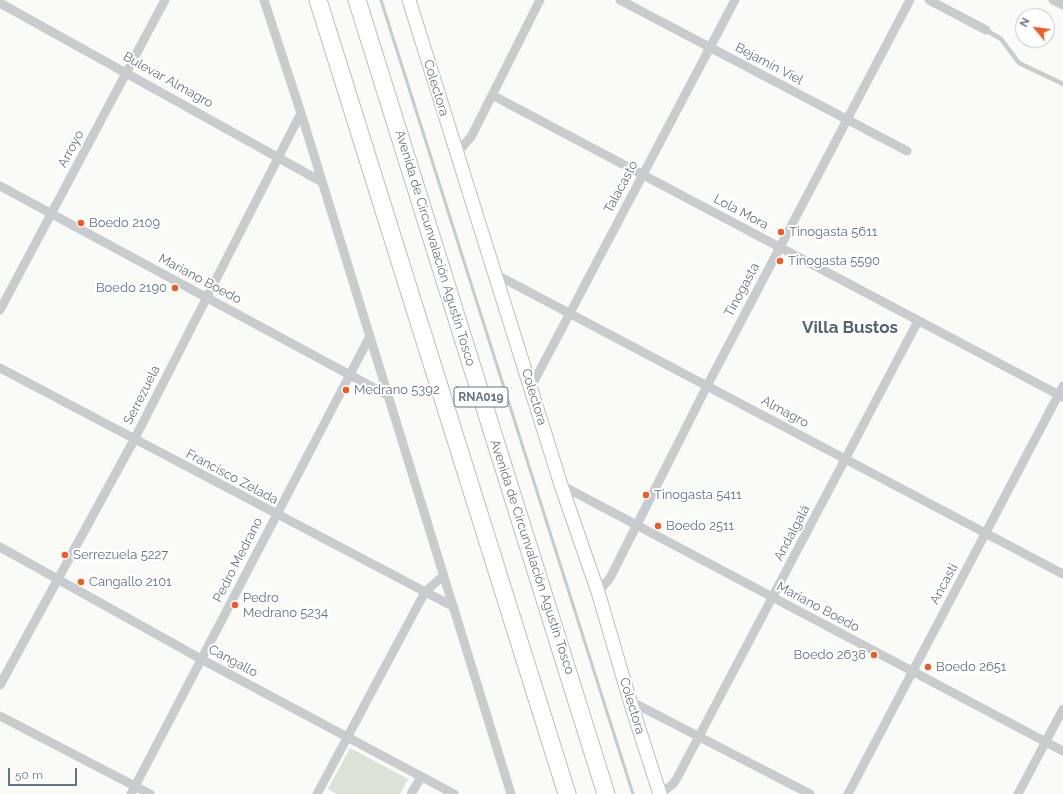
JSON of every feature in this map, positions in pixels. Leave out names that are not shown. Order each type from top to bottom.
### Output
[{"type":"highway","name":"RNA019","points":[[318,0],[567,794]]},
{"type":"highway","name":"Avenida de Circunvalación Agustín Tosco","points":[[357,0],[606,794]]},
{"type":"street","name":"Arroyo","points":[[0,310],[165,0]]},
{"type":"street","points":[[264,0],[301,113],[369,338],[511,794]]},
{"type":"street","name":"Colectora","points":[[409,0],[456,154],[561,485],[598,592],[630,701],[660,794]]},
{"type":"street","points":[[456,154],[471,137],[540,0]]},
{"type":"street","name":"Bejamín Viel","points":[[620,0],[907,151]]},
{"type":"street","name":"Talacasto","points":[[531,387],[735,0]]},
{"type":"street","name":"Tinogasta","points":[[598,592],[610,578],[707,386],[910,0]]},
{"type":"street","points":[[929,0],[986,30]]},
{"type":"street","points":[[1053,0],[1063,5]]},
{"type":"street","name":"Bulevar Almagro","points":[[0,3],[322,182]]},
{"type":"street","name":"Lola Mora","points":[[492,95],[1061,396]]},
{"type":"street","name":"Serrezuela","points":[[0,686],[134,440],[301,113]]},
{"type":"street","name":"Mariano Boedo","points":[[0,186],[387,396]]},
{"type":"street","name":"Almagro","points":[[494,274],[1063,574]]},
{"type":"street","name":"Andalgalá","points":[[660,794],[677,778],[700,736],[918,320]]},
{"type":"street","name":"Pedro Medrano","points":[[133,790],[369,338]]},
{"type":"street","name":"Francisco Zelada","points":[[0,368],[134,440],[454,607]]},
{"type":"street","name":"Ancasti","points":[[848,794],[986,533],[1061,396],[1063,386]]},
{"type":"street","name":"Mariano Boedo","points":[[561,485],[1063,751]]},
{"type":"street","name":"Cangallo","points":[[0,548],[201,659],[454,794]]},
{"type":"street","points":[[317,794],[425,592],[444,575]]},
{"type":"street","points":[[630,701],[810,794]]},
{"type":"street","points":[[1018,794],[1063,709]]},
{"type":"street","points":[[0,716],[133,790],[150,794]]},
{"type":"street","points":[[411,794],[421,777]]},
{"type":"lane","points":[[986,30],[1001,40],[1019,63],[1063,84]]},
{"type":"shaded area","points":[[350,748],[408,779],[400,794],[337,794],[328,789]]},
{"type":"waterway","points":[[381,0],[633,794]]},
{"type":"place","name":"Boedo 2109","points":[[81,223]]},
{"type":"place","name":"Tinogasta 5611","points":[[781,232]]},
{"type":"place","name":"Tinogasta 5590","points":[[780,261]]},
{"type":"place","name":"Boedo 2190","points":[[175,288]]},
{"type":"place","name":"Medrano 5392","points":[[346,390]]},
{"type":"place","name":"Tinogasta 5411","points":[[646,495]]},
{"type":"place","name":"Boedo 2511","points":[[658,526]]},
{"type":"place","name":"Serrezuela 5227","points":[[65,555]]},
{"type":"place","name":"Cangallo 2101","points":[[81,582]]},
{"type":"place","name":"Pedro Medrano 5234","points":[[235,605]]},
{"type":"place","name":"Boedo 2638","points":[[874,655]]},
{"type":"place","name":"Boedo 2651","points":[[928,667]]},
{"type":"district","name":"Villa Bustos","points":[[850,328]]}]
